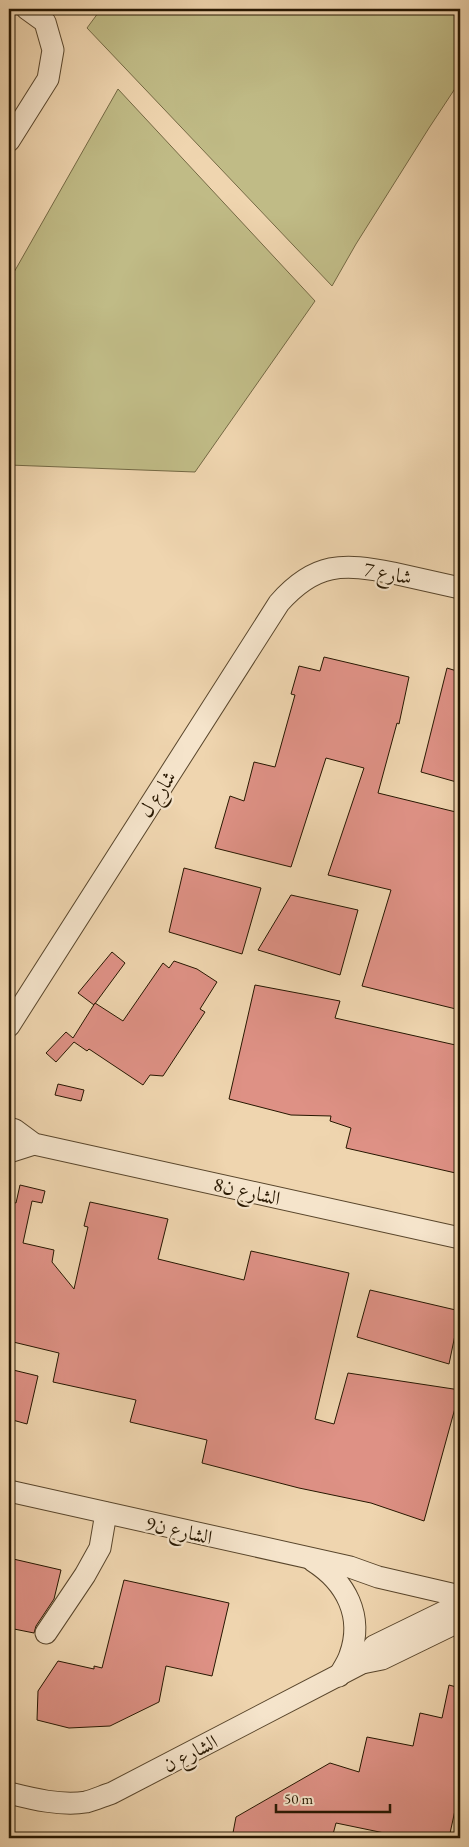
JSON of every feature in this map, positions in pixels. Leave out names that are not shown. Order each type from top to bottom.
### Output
[{"type":"street","points":[[9,141],[48,78],[53,50],[45,22],[27,9]]},
{"type":"street","name":"شارع 7","points":[[316,573],[329,568],[344,566],[362,567],[460,588]]},
{"type":"street","name":"شارع ل","points":[[9,1026],[279,603],[290,590],[316,573]]},
{"type":"street","name":"الشارع ن8","points":[[9,1128],[15,1130],[34,1144],[460,1238]]},
{"type":"street","points":[[9,1152],[34,1144]]},
{"type":"street","name":"الشارع ن9","points":[[9,1491],[350,1567],[378,1577],[460,1596]]},
{"type":"street","points":[[46,1633],[100,1548],[106,1513]]},
{"type":"street","points":[[309,1559],[328,1571],[344,1588],[353,1610],[355,1633],[352,1648],[350,1656],[339,1676]]},
{"type":"street","name":"الشارع ن9","points":[[350,1567],[382,1568],[460,1581]]},
{"type":"street","name":"الشارع ن","points":[[362,1663],[374,1646],[460,1604]]},
{"type":"street","name":"الشارع ن","points":[[9,1793],[38,1800],[64,1802],[86,1802],[112,1794],[362,1663],[382,1659],[460,1621]]},
{"type":"shaded area","points":[[101,9],[460,9],[460,81],[356,244],[332,286],[87,28]]},
{"type":"shaded area","points":[[118,89],[315,301],[195,472],[9,465],[9,281]]},
{"type":"building","points":[[324,657],[409,677],[399,724],[397,723],[378,793],[460,813],[460,1010],[362,986],[391,890],[328,875],[364,768],[326,758],[291,867],[215,848],[230,796],[244,801],[254,762],[275,767],[295,695],[291,694],[299,666],[320,671]]},
{"type":"building","points":[[447,668],[460,672],[460,783],[421,772]]},
{"type":"building","points":[[184,868],[261,888],[242,954],[169,932]]},
{"type":"building","points":[[291,895],[358,910],[340,975],[258,950]]},
{"type":"building","points":[[112,952],[125,963],[94,1005],[78,993]]},
{"type":"building","points":[[174,961],[197,969],[217,982],[200,1009],[205,1012],[163,1076],[150,1075],[143,1085],[89,1049],[87,1051],[74,1042],[56,1062],[46,1053],[66,1032],[73,1038],[95,1003],[123,1021],[163,963],[169,968]]},
{"type":"building","points":[[255,985],[340,1001],[335,1018],[460,1046],[460,1083],[455,1108],[460,1109],[460,1174],[346,1148],[351,1128],[330,1121],[331,1116],[291,1115],[229,1099]]},
{"type":"building","points":[[58,1084],[84,1090],[81,1101],[55,1095]]},
{"type":"building","points":[[20,1185],[45,1191],[42,1203],[32,1201],[23,1243],[54,1250],[52,1262],[74,1289],[88,1227],[84,1226],[90,1202],[168,1219],[158,1259],[244,1280],[251,1251],[349,1273],[315,1419],[334,1424],[348,1373],[460,1390],[424,1521],[371,1503],[299,1488],[202,1463],[207,1440],[130,1422],[136,1400],[53,1382],[59,1353],[9,1341],[9,1201],[16,1203]]},
{"type":"building","points":[[370,1290],[460,1311],[449,1364],[357,1337]]},
{"type":"building","points":[[9,1369],[38,1376],[27,1424],[9,1419]]},
{"type":"building","points":[[9,1558],[61,1570],[54,1599],[36,1626],[34,1633],[9,1628]]},
{"type":"building","points":[[124,1580],[229,1603],[212,1676],[166,1666],[159,1702],[110,1726],[69,1728],[37,1720],[38,1691],[58,1661],[94,1669],[94,1666],[102,1668]]},
{"type":"building","points":[[449,1685],[460,1688],[460,1787],[449,1838],[401,1838],[336,1823],[332,1838],[232,1838],[236,1817],[330,1763],[359,1772],[367,1737],[413,1746],[420,1713],[442,1718]]}]
